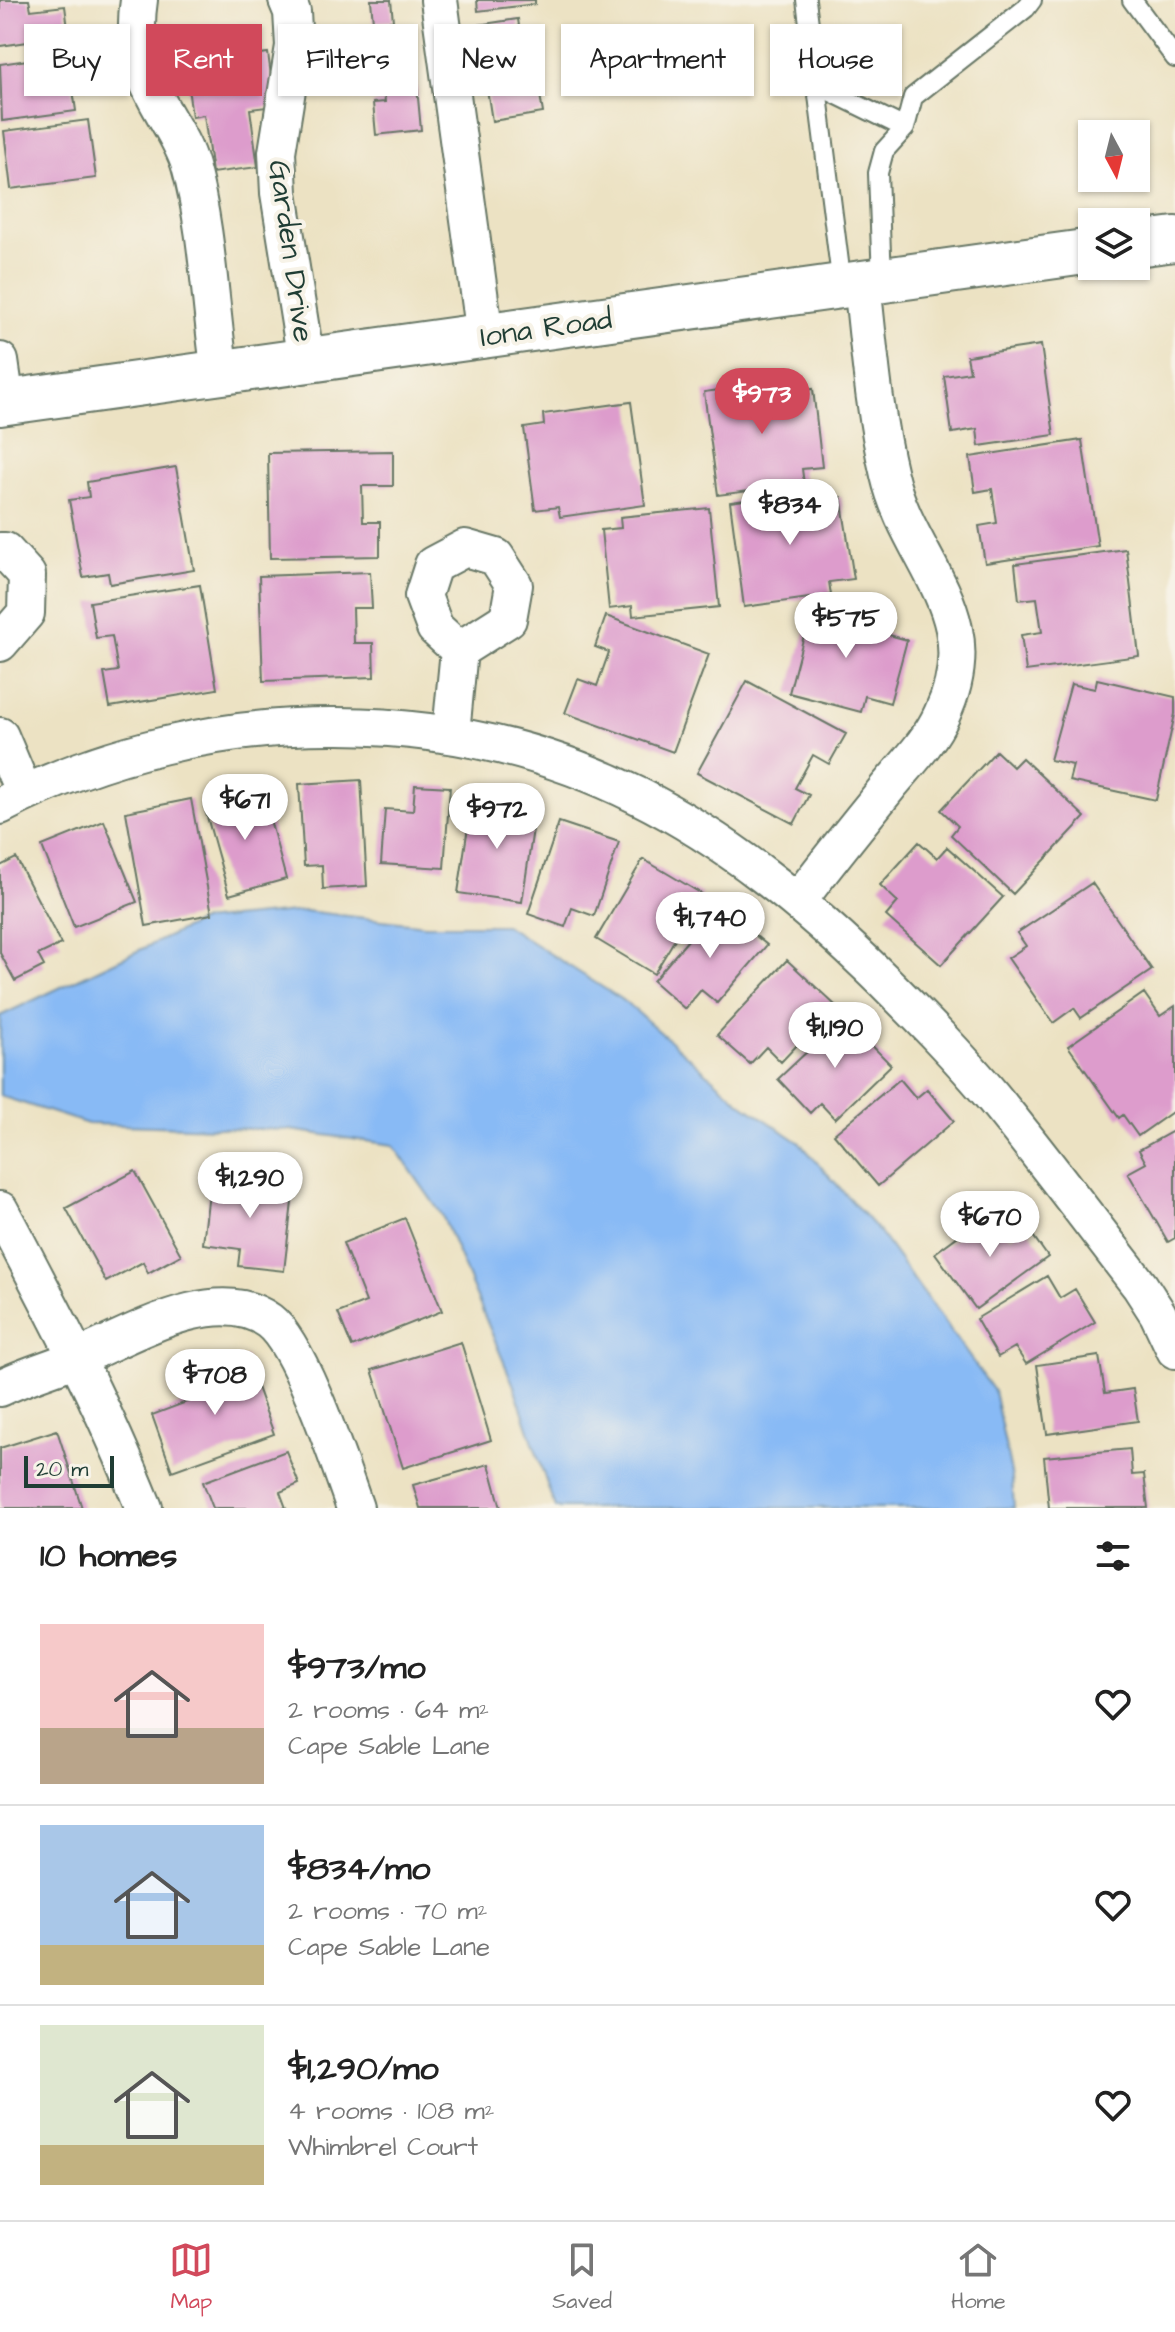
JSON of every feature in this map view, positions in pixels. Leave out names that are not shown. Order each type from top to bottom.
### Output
[{"type":"street","points":[[139,0],[136,20],[141,62],[152,93],[189,163],[199,204],[220,373]]},
{"type":"street","name":"Garden Drive","points":[[287,0],[292,12],[294,46],[277,152],[279,193],[306,361]]},
{"type":"street","points":[[439,0],[485,336]]},
{"type":"street","points":[[1150,242],[1175,239]]},
{"type":"street","name":"Iona Road","points":[[2,389],[220,373],[1078,253]]},
{"type":"street","points":[[798,901],[923,745],[942,715],[954,683],[957,647],[950,611],[937,577],[900,509],[889,477],[875,401],[862,283]]},
{"type":"street","points":[[0,551],[5,551],[27,575],[26,613],[0,643]]},
{"type":"street","points":[[451,733],[459,650]]},
{"type":"street","points":[[0,736],[12,800],[56,779],[148,750],[257,729],[303,725],[370,726],[451,733],[546,756],[632,791],[729,850],[798,901],[941,1037],[991,1095],[1140,1286],[1175,1350]]},
{"type":"street","points":[[0,1210],[78,1357],[121,1449],[144,1508]]},
{"type":"street","points":[[0,1388],[170,1317],[206,1308],[238,1308],[269,1320],[290,1345],[355,1508]]},
{"type":"lane","points":[[806,0],[809,24]]},
{"type":"lane","points":[[862,283],[884,151],[905,128],[913,97],[1026,8],[1032,0]]},
{"type":"lane","points":[[1132,0],[1175,58]]},
{"type":"lane","points":[[820,96],[862,283]]},
{"type":"lane","points":[[840,96],[905,128]]},
{"type":"water","points":[[305,911],[425,925],[505,925],[627,1003],[741,1103],[800,1143],[880,1233],[994,1391],[1012,1478],[1014,1508],[555,1508],[514,1386],[442,1215],[393,1145],[290,1130],[88,1124],[0,1096],[0,1016],[201,921]]},
{"type":"building","points":[[0,0],[29,0],[31,10],[65,6],[67,24],[24,24],[24,43],[0,46]]},
{"type":"building","points":[[371,0],[391,0],[393,21],[373,22]]},
{"type":"building","points":[[477,0],[535,0],[535,4],[478,11]]},
{"type":"building","points":[[518,19],[519,24],[484,24]]},
{"type":"building","points":[[268,53],[275,106],[250,109],[258,167],[212,173],[204,115],[192,117],[189,96],[262,96],[262,54]]},
{"type":"building","points":[[24,60],[24,96],[74,96],[76,111],[2,121],[0,64]]},
{"type":"building","points":[[384,96],[418,96],[421,130],[376,135],[373,103],[385,102]]},
{"type":"building","points":[[488,96],[540,96],[543,113],[492,121]]},
{"type":"building","points":[[88,120],[96,178],[11,189],[4,131]]},
{"type":"building","points":[[1041,345],[1054,435],[979,446],[977,429],[952,433],[944,376],[970,372],[967,356]]},
{"type":"building","points":[[791,380],[793,392],[813,389],[822,467],[802,469],[804,484],[718,495],[704,392]]},
{"type":"building","points":[[631,402],[645,505],[560,517],[558,507],[535,510],[524,428],[544,425],[543,414]]},
{"type":"building","points":[[1082,440],[1098,546],[985,563],[979,526],[997,523],[992,489],[975,492],[970,457]]},
{"type":"building","points":[[393,451],[393,486],[362,486],[363,522],[380,522],[380,556],[270,558],[268,453]]},
{"type":"building","points":[[176,467],[194,570],[110,584],[108,573],[83,577],[69,500],[89,497],[87,482]]},
{"type":"building","points":[[817,490],[818,500],[841,497],[854,579],[829,582],[831,595],[744,607],[730,502]]},
{"type":"building","points":[[709,508],[719,607],[633,616],[632,606],[609,609],[601,530],[621,528],[620,517]]},
{"type":"building","points":[[1126,549],[1139,656],[1026,671],[1021,635],[1042,632],[1037,598],[1019,600],[1015,564]]},
{"type":"building","points":[[370,572],[372,608],[353,608],[354,643],[373,643],[374,677],[263,681],[259,576]]},
{"type":"building","points":[[200,585],[217,689],[110,707],[104,673],[118,671],[112,636],[96,638],[90,602]]},
{"type":"building","points":[[812,605],[885,624],[882,633],[907,640],[890,703],[865,696],[861,712],[789,693]]},
{"type":"building","points":[[606,616],[709,654],[673,752],[565,713],[578,679],[597,686],[609,652],[595,647]]},
{"type":"building","points":[[1097,679],[1175,697],[1175,714],[1156,800],[1069,781],[1073,765],[1050,760],[1071,684],[1095,689]]},
{"type":"building","points":[[747,681],[846,734],[829,764],[813,755],[795,788],[809,795],[794,824],[697,773]]},
{"type":"building","points":[[996,751],[1013,767],[1022,758],[1085,817],[1013,894],[951,835],[958,826],[941,810]]},
{"type":"building","points":[[361,780],[367,886],[323,889],[322,865],[304,866],[299,784]]},
{"type":"building","points":[[415,785],[450,787],[444,868],[381,864],[385,809],[413,811]]},
{"type":"building","points":[[262,790],[286,879],[229,895],[204,806]]},
{"type":"building","points":[[191,799],[212,914],[146,926],[126,812]]},
{"type":"building","points":[[472,800],[536,809],[522,902],[458,893]]},
{"type":"building","points":[[104,821],[137,902],[74,927],[42,846]]},
{"type":"building","points":[[559,822],[619,842],[594,916],[572,908],[565,927],[528,914]]},
{"type":"building","points":[[919,842],[937,858],[947,847],[1003,897],[941,965],[886,916],[898,902],[880,885]]},
{"type":"building","points":[[16,858],[61,944],[38,955],[44,966],[15,981],[0,953],[0,866]]},
{"type":"building","points":[[643,859],[702,894],[654,974],[596,939]]},
{"type":"building","points":[[1092,883],[1152,970],[1081,1018],[1074,1008],[1053,1023],[1008,958],[1026,946],[1017,933]]},
{"type":"building","points":[[718,905],[767,945],[717,1003],[701,990],[685,1009],[653,981]]},
{"type":"building","points":[[787,960],[835,1005],[781,1062],[766,1047],[750,1064],[717,1035]]},
{"type":"building","points":[[1144,993],[1160,1016],[1175,1006],[1175,1110],[1138,1136],[1123,1115],[1119,1118],[1068,1046]]},
{"type":"building","points":[[844,1017],[891,1065],[835,1119],[820,1103],[810,1113],[778,1079]]},
{"type":"building","points":[[900,1079],[916,1098],[927,1089],[954,1121],[878,1186],[834,1134]]},
{"type":"building","points":[[1175,1130],[1175,1238],[1168,1242],[1128,1173],[1146,1163],[1139,1150]]},
{"type":"building","points":[[135,1171],[181,1255],[148,1273],[143,1262],[106,1282],[66,1208]]},
{"type":"building","points":[[211,1175],[294,1185],[284,1271],[238,1266],[240,1249],[203,1244]]},
{"type":"building","points":[[992,1211],[1010,1237],[1026,1226],[1048,1257],[976,1309],[935,1253]]},
{"type":"building","points":[[405,1218],[442,1311],[352,1347],[338,1313],[366,1302],[343,1243]]},
{"type":"building","points":[[1047,1276],[1060,1298],[1075,1289],[1095,1322],[1026,1364],[1015,1347],[998,1357],[976,1319]]},
{"type":"building","points":[[461,1342],[491,1440],[403,1468],[372,1370]]},
{"type":"building","points":[[1099,1356],[1105,1393],[1133,1389],[1138,1421],[1047,1434],[1037,1365]]},
{"type":"building","points":[[246,1357],[274,1434],[172,1471],[152,1415],[208,1394],[201,1373]]},
{"type":"building","points":[[57,1430],[82,1508],[0,1508],[0,1448]]},
{"type":"building","points":[[1130,1449],[1132,1475],[1144,1474],[1148,1508],[1049,1508],[1044,1457]]},
{"type":"building","points":[[286,1451],[299,1484],[280,1492],[286,1508],[213,1508],[203,1482]]},
{"type":"building","points":[[489,1464],[501,1508],[420,1508],[413,1485]]}]
